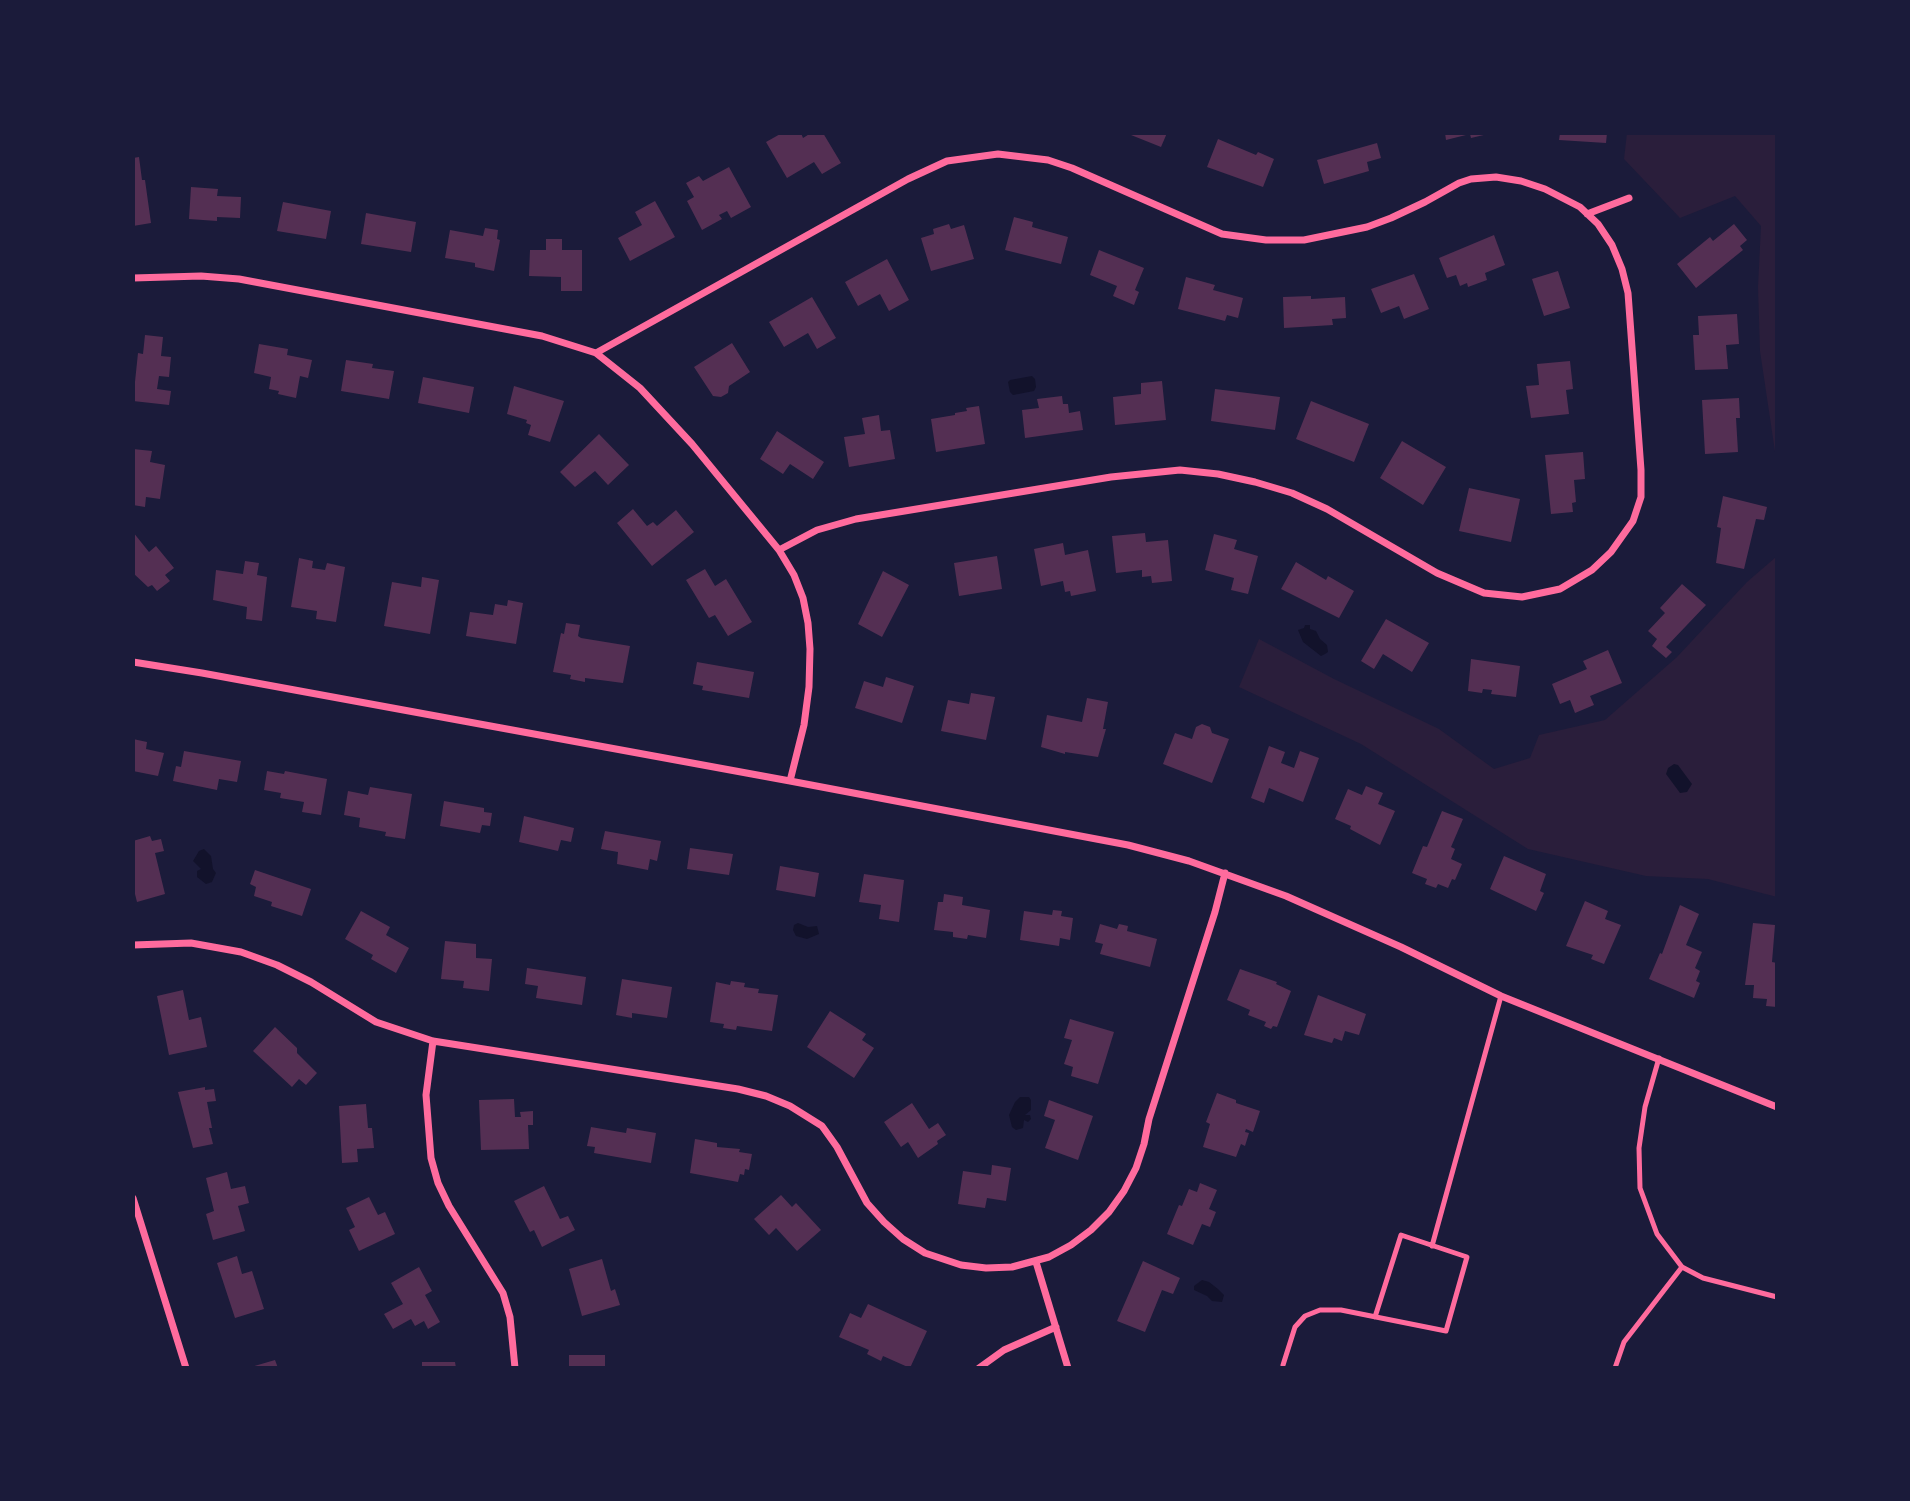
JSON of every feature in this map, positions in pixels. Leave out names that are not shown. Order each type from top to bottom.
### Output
[{"type":"street","points":[[596,353],[908,179],[947,161],[972,156],[998,154],[1048,160],[1222,234],[1266,240],[1304,240],[1367,227],[1425,202],[1458,183],[1483,177],[1521,181],[1569,200],[1587,214],[1598,224],[1612,245],[1622,269],[1628,293],[1642,497],[1633,521],[1611,552],[1592,570],[1560,589],[1522,597],[1484,593],[1437,573],[1327,509],[1292,494],[1218,474],[1180,470],[1111,477],[856,519],[817,530],[779,550]]},
{"type":"street","points":[[1587,214],[1629,198]]},
{"type":"street","points":[[133,278],[201,275],[239,279],[542,336],[596,353],[640,388],[692,444],[779,550],[794,575],[803,598],[810,649],[804,725],[790,780]]},
{"type":"street","points":[[133,662],[790,780],[1128,845],[1225,873],[1286,896],[1501,996],[1777,1107]]},
{"type":"street","points":[[133,945],[191,943],[241,951],[311,982],[376,1022],[433,1041],[738,1088],[766,1096],[790,1106],[822,1126],[876,1213],[903,1239],[925,1253],[961,1265],[1012,1267],[1036,1262],[1071,1245],[1091,1230],[1117,1201],[1136,1168],[1225,873]]},
{"type":"street","points":[[433,1041],[426,1095],[431,1158],[438,1183],[449,1206],[503,1293],[510,1317],[515,1368]]},
{"type":"street","points":[[133,1198],[136,1221],[186,1368]]},
{"type":"street","points":[[1036,1262],[1068,1368]]},
{"type":"street","points":[[979,1368],[1004,1350],[1056,1327]]},
{"type":"lane","points":[[1432,1246],[1501,996]]},
{"type":"lane","points":[[1659,1058],[1645,1107],[1639,1148],[1640,1188],[1657,1234],[1682,1267],[1703,1278],[1777,1297]]},
{"type":"lane","points":[[1283,1365],[1295,1326],[1305,1316],[1320,1310],[1330,1309],[1446,1331],[1467,1257],[1401,1235],[1375,1317]]},
{"type":"lane","points":[[1615,1368],[1624,1342],[1682,1267]]},
{"type":"shaded area","points":[[1627,133],[1777,133],[1777,465],[1760,351],[1758,287],[1761,226],[1735,196],[1680,218],[1624,159]]},
{"type":"shaded area","points":[[1032,376],[1035,379],[1034,391],[1013,395],[1010,392],[1010,380]]},
{"type":"shaded area","points":[[1777,543],[1777,897],[1708,879],[1646,876],[1528,849],[1361,744],[1239,687],[1259,639],[1334,679],[1439,729],[1494,769],[1530,758],[1539,735],[1605,720],[1677,657],[1747,582],[1776,557]]},
{"type":"shaded area","points":[[1310,625],[1310,629],[1316,631],[1327,645],[1328,652],[1321,656],[1303,642],[1298,630]]},
{"type":"shaded area","points":[[1674,764],[1678,765],[1692,784],[1687,792],[1680,793],[1666,774],[1668,768]]},
{"type":"shaded area","points":[[204,849],[211,856],[216,873],[212,882],[206,884],[197,877],[197,871],[201,869],[193,861],[199,851]]},
{"type":"shaded area","points":[[798,923],[808,927],[817,926],[819,934],[807,939],[796,936],[793,930]]},
{"type":"shaded area","points":[[1020,1097],[1029,1097],[1031,1100],[1031,1110],[1025,1115],[1030,1115],[1031,1119],[1028,1122],[1024,1120],[1023,1128],[1016,1130],[1012,1127],[1009,1115]]},
{"type":"shaded area","points":[[1202,1280],[1209,1282],[1224,1295],[1222,1302],[1212,1301],[1194,1290],[1194,1286]]},
{"type":"building","points":[[782,133],[801,133],[803,138],[811,133],[823,133],[841,163],[822,174],[814,162],[787,178],[766,142]]},
{"type":"building","points":[[1126,133],[1167,133],[1161,147]]},
{"type":"building","points":[[1445,133],[1488,134],[1471,138],[1470,134],[1446,140]]},
{"type":"building","points":[[1560,133],[1607,133],[1606,143],[1559,140]]},
{"type":"building","points":[[1218,139],[1256,155],[1258,152],[1274,159],[1263,187],[1207,167]]},
{"type":"building","points":[[1377,143],[1381,158],[1367,162],[1369,171],[1324,184],[1317,160]]},
{"type":"building","points":[[139,157],[151,223],[133,226],[133,158]]},
{"type":"building","points":[[729,167],[751,207],[731,218],[727,211],[719,215],[722,219],[702,230],[687,201],[694,197],[686,183],[699,176],[703,181]]},
{"type":"building","points":[[191,187],[218,189],[217,196],[241,197],[240,218],[217,217],[217,221],[189,219]]},
{"type":"building","points":[[655,201],[675,237],[630,261],[618,238],[642,225],[635,212]]},
{"type":"building","points":[[283,202],[331,211],[326,239],[277,231]]},
{"type":"building","points":[[366,213],[416,222],[411,252],[361,244]]},
{"type":"building","points":[[1014,217],[1033,222],[1032,227],[1068,237],[1061,264],[1005,250]]},
{"type":"building","points":[[949,224],[951,229],[964,225],[974,259],[931,271],[921,238],[934,234],[933,229]]},
{"type":"building","points":[[1734,224],[1747,240],[1740,246],[1743,250],[1696,288],[1677,264],[1710,237],[1713,241]]},
{"type":"building","points":[[485,228],[498,230],[497,239],[500,240],[494,271],[475,267],[475,263],[445,258],[450,230],[483,236]]},
{"type":"building","points":[[1494,235],[1505,265],[1485,273],[1487,280],[1468,287],[1467,283],[1460,286],[1456,275],[1447,278],[1439,258]]},
{"type":"building","points":[[546,239],[562,239],[562,250],[582,250],[582,291],[561,291],[561,277],[529,276],[530,250],[546,250]]},
{"type":"building","points":[[1099,250],[1144,268],[1135,290],[1139,292],[1134,305],[1113,296],[1117,286],[1090,275]]},
{"type":"building","points":[[887,259],[909,300],[889,311],[880,294],[858,306],[845,282]]},
{"type":"building","points":[[1558,271],[1570,308],[1544,316],[1532,279]]},
{"type":"building","points":[[1414,274],[1429,309],[1404,319],[1399,306],[1381,313],[1371,289]]},
{"type":"building","points":[[1186,277],[1215,285],[1213,290],[1243,298],[1238,318],[1227,315],[1225,321],[1178,309]]},
{"type":"building","points":[[1311,296],[1311,299],[1345,297],[1346,318],[1332,319],[1333,325],[1284,328],[1283,297]]},
{"type":"building","points":[[812,297],[836,338],[817,349],[808,333],[784,347],[769,322]]},
{"type":"building","points":[[1737,314],[1739,344],[1726,345],[1728,369],[1695,370],[1693,335],[1699,335],[1698,316]]},
{"type":"building","points":[[145,335],[163,337],[161,356],[171,357],[169,377],[159,376],[157,389],[171,391],[169,405],[133,401],[138,353],[143,354]]},
{"type":"building","points":[[732,343],[750,372],[729,386],[728,393],[721,397],[713,396],[694,367]]},
{"type":"building","points":[[259,344],[288,349],[287,355],[312,360],[308,378],[300,376],[296,398],[269,389],[271,377],[254,373]]},
{"type":"building","points":[[346,360],[373,364],[372,368],[394,371],[389,399],[341,391]]},
{"type":"building","points":[[1570,361],[1573,389],[1566,390],[1569,414],[1531,418],[1526,386],[1539,385],[1537,364]]},
{"type":"building","points":[[423,377],[474,387],[469,413],[418,403]]},
{"type":"building","points":[[1162,381],[1166,420],[1115,425],[1113,397],[1141,394],[1141,383]]},
{"type":"building","points":[[514,386],[564,401],[550,442],[528,435],[531,425],[526,423],[527,420],[507,414]]},
{"type":"building","points":[[1215,389],[1280,397],[1275,430],[1211,421]]},
{"type":"building","points":[[1062,396],[1063,404],[1068,404],[1069,413],[1080,411],[1083,430],[1025,438],[1022,410],[1039,408],[1037,399]]},
{"type":"building","points":[[1739,398],[1740,418],[1736,418],[1738,452],[1705,454],[1702,400]]},
{"type":"building","points":[[1311,401],[1369,424],[1354,462],[1296,439]]},
{"type":"building","points":[[979,406],[985,444],[936,452],[931,419],[955,415],[967,411],[966,408]]},
{"type":"building","points":[[879,415],[881,431],[890,430],[895,459],[849,467],[844,437],[865,434],[862,418]]},
{"type":"building","points":[[777,431],[824,462],[813,479],[790,464],[783,474],[760,459]]},
{"type":"building","points":[[599,434],[629,465],[608,485],[595,471],[575,487],[560,472]]},
{"type":"building","points":[[1402,441],[1446,467],[1423,505],[1380,478]]},
{"type":"building","points":[[133,449],[152,451],[150,462],[165,465],[160,499],[146,497],[145,507],[133,505]]},
{"type":"building","points":[[1583,452],[1585,479],[1574,480],[1576,502],[1572,503],[1573,512],[1551,514],[1545,455]]},
{"type":"building","points":[[1469,488],[1520,499],[1511,542],[1459,531]]},
{"type":"building","points":[[1723,496],[1767,507],[1764,520],[1756,519],[1744,569],[1716,563],[1721,528],[1717,527]]},
{"type":"building","points":[[633,509],[647,526],[653,522],[657,526],[676,510],[694,532],[652,566],[617,523]]},
{"type":"building","points":[[133,532],[149,552],[156,546],[174,568],[165,575],[170,581],[157,591],[152,585],[148,587],[133,573]]},
{"type":"building","points":[[1145,533],[1146,542],[1168,540],[1172,581],[1152,583],[1151,576],[1142,577],[1142,570],[1116,573],[1112,536]]},
{"type":"building","points":[[1214,534],[1237,540],[1234,549],[1258,556],[1248,594],[1231,590],[1234,578],[1205,570]]},
{"type":"building","points":[[1063,543],[1065,555],[1088,550],[1096,591],[1071,596],[1070,591],[1065,592],[1063,581],[1041,586],[1034,549]]},
{"type":"building","points":[[997,556],[1002,589],[959,596],[954,563]]},
{"type":"building","points":[[299,558],[313,561],[312,568],[325,570],[327,563],[345,567],[336,622],[316,619],[317,611],[291,607]]},
{"type":"building","points":[[245,561],[259,563],[257,575],[267,577],[262,621],[246,619],[247,607],[213,600],[216,570],[243,574]]},
{"type":"building","points":[[1296,562],[1326,580],[1328,576],[1354,591],[1339,618],[1281,589]]},
{"type":"building","points":[[705,569],[715,586],[726,579],[752,622],[728,636],[715,615],[709,618],[686,580]]},
{"type":"building","points":[[883,571],[909,585],[882,637],[858,624]]},
{"type":"building","points":[[422,577],[439,580],[430,634],[384,626],[392,582],[421,587]]},
{"type":"building","points":[[1682,584],[1706,605],[1666,647],[1672,652],[1666,658],[1652,646],[1657,639],[1648,631],[1665,613],[1660,608]]},
{"type":"building","points":[[508,600],[523,603],[516,644],[466,636],[470,612],[493,615],[495,604],[507,606]]},
{"type":"building","points":[[1386,619],[1429,643],[1412,672],[1383,654],[1374,669],[1361,661]]},
{"type":"building","points":[[566,623],[580,625],[578,636],[581,638],[630,646],[623,683],[585,678],[585,682],[570,679],[571,675],[553,672],[561,633],[564,634]]},
{"type":"building","points":[[1608,650],[1622,683],[1590,696],[1594,705],[1575,713],[1570,700],[1560,704],[1552,684],[1587,669],[1583,661]]},
{"type":"building","points":[[1471,659],[1520,666],[1516,697],[1491,694],[1492,690],[1483,689],[1482,693],[1468,691]]},
{"type":"building","points":[[697,662],[754,672],[749,698],[702,690],[703,686],[693,684]]},
{"type":"building","points":[[886,677],[914,686],[902,723],[855,708],[864,681],[883,687]]},
{"type":"building","points":[[971,693],[995,697],[986,740],[941,731],[948,700],[969,704]]},
{"type":"building","points":[[1087,698],[1108,702],[1103,729],[1106,729],[1098,757],[1065,754],[1041,747],[1047,715],[1082,722]]},
{"type":"building","points":[[1202,724],[1210,727],[1212,733],[1229,739],[1212,783],[1163,764],[1175,733],[1192,739],[1196,727]]},
{"type":"building","points":[[133,739],[147,742],[146,749],[164,753],[158,776],[133,771]]},
{"type":"building","points":[[1269,746],[1285,752],[1281,763],[1294,768],[1300,751],[1319,758],[1303,802],[1269,788],[1264,803],[1251,798]]},
{"type":"building","points":[[184,751],[241,761],[237,782],[219,779],[217,790],[173,781],[176,766],[181,767]]},
{"type":"building","points":[[267,771],[284,774],[285,771],[327,779],[321,815],[302,812],[304,802],[280,798],[281,793],[264,790]]},
{"type":"building","points":[[1366,786],[1383,793],[1378,804],[1395,811],[1380,845],[1335,819],[1348,789],[1362,795]]},
{"type":"building","points":[[370,787],[412,794],[405,839],[385,836],[386,832],[359,827],[360,818],[344,815],[348,791],[368,795]]},
{"type":"building","points":[[444,801],[484,808],[484,812],[492,813],[490,826],[482,825],[480,833],[440,826]]},
{"type":"building","points":[[1442,811],[1463,819],[1451,847],[1455,849],[1451,859],[1462,864],[1448,888],[1438,884],[1436,888],[1425,884],[1427,879],[1412,873],[1423,846],[1427,847]]},
{"type":"building","points":[[524,816],[574,828],[571,842],[561,840],[558,851],[519,842]]},
{"type":"building","points":[[605,831],[661,841],[657,861],[650,859],[648,870],[617,864],[618,852],[601,849]]},
{"type":"building","points":[[150,836],[152,841],[161,839],[164,851],[155,853],[165,894],[137,902],[133,886],[133,841]]},
{"type":"building","points":[[690,848],[733,854],[729,875],[687,869]]},
{"type":"building","points":[[1504,856],[1546,874],[1540,891],[1544,893],[1536,911],[1490,889]]},
{"type":"building","points":[[780,866],[819,873],[815,897],[776,890]]},
{"type":"building","points":[[255,870],[311,889],[302,916],[271,906],[272,902],[254,896],[256,887],[250,884]]},
{"type":"building","points":[[864,874],[904,880],[899,922],[879,919],[881,905],[859,902]]},
{"type":"building","points":[[944,894],[963,897],[962,905],[990,910],[986,938],[968,935],[967,939],[953,937],[953,932],[934,930],[938,902],[943,902]]},
{"type":"building","points":[[1585,901],[1608,911],[1605,919],[1621,925],[1604,964],[1591,959],[1593,955],[1566,946]]},
{"type":"building","points":[[1680,905],[1699,914],[1686,945],[1702,952],[1695,968],[1700,971],[1696,981],[1700,983],[1694,998],[1649,979],[1660,953],[1662,954]]},
{"type":"building","points":[[1053,910],[1062,911],[1061,916],[1073,918],[1070,940],[1060,938],[1059,946],[1020,940],[1024,911],[1052,915]]},
{"type":"building","points":[[361,911],[390,927],[386,935],[409,948],[396,973],[371,959],[373,955],[345,939]]},
{"type":"building","points":[[1753,923],[1775,925],[1772,962],[1777,963],[1777,1007],[1766,1006],[1767,999],[1753,998],[1754,985],[1745,985]]},
{"type":"building","points":[[1100,924],[1117,929],[1119,924],[1128,926],[1127,931],[1157,939],[1150,967],[1100,954],[1103,944],[1095,942]]},
{"type":"building","points":[[445,941],[476,944],[476,958],[492,959],[489,991],[463,988],[464,981],[441,979]]},
{"type":"building","points":[[527,968],[586,977],[582,1005],[536,998],[538,986],[525,984]]},
{"type":"building","points":[[1240,969],[1277,982],[1276,984],[1291,991],[1277,1027],[1273,1026],[1271,1029],[1264,1026],[1266,1022],[1248,1015],[1250,1010],[1227,1000]]},
{"type":"building","points":[[622,979],[672,987],[667,1018],[632,1013],[632,1018],[616,1015]]},
{"type":"building","points":[[731,981],[745,983],[744,987],[759,989],[758,993],[778,995],[772,1031],[737,1026],[736,1030],[723,1028],[724,1024],[710,1022],[716,982],[730,985]]},
{"type":"building","points":[[183,990],[189,1020],[201,1017],[207,1047],[169,1055],[157,996]]},
{"type":"building","points":[[1318,995],[1366,1014],[1359,1035],[1345,1031],[1342,1041],[1334,1038],[1332,1043],[1304,1035]]},
{"type":"building","points":[[830,1011],[866,1034],[862,1040],[874,1048],[854,1078],[807,1047]]},
{"type":"building","points":[[1070,1019],[1114,1032],[1098,1084],[1071,1076],[1073,1067],[1064,1064],[1072,1040],[1064,1038]]},
{"type":"building","points":[[275,1027],[317,1073],[306,1085],[299,1079],[292,1087],[253,1051]]},
{"type":"building","points":[[205,1087],[205,1090],[214,1089],[216,1101],[207,1102],[213,1144],[193,1148],[178,1092]]},
{"type":"building","points":[[1217,1093],[1260,1111],[1253,1132],[1246,1129],[1245,1132],[1249,1133],[1245,1146],[1241,1144],[1236,1157],[1203,1147],[1210,1124],[1206,1122]]},
{"type":"building","points":[[514,1099],[515,1117],[521,1117],[520,1112],[533,1111],[533,1125],[528,1125],[529,1149],[481,1150],[479,1100]]},
{"type":"building","points":[[1049,1100],[1093,1116],[1078,1160],[1045,1148],[1055,1120],[1044,1116]]},
{"type":"building","points":[[912,1103],[929,1129],[938,1123],[946,1135],[918,1158],[908,1142],[901,1147],[884,1122]]},
{"type":"building","points":[[366,1104],[368,1128],[372,1128],[374,1148],[357,1149],[358,1162],[342,1163],[339,1106]]},
{"type":"building","points":[[591,1127],[626,1133],[627,1128],[656,1133],[651,1163],[594,1153],[595,1147],[587,1146]]},
{"type":"building","points":[[695,1139],[717,1143],[717,1147],[740,1149],[739,1152],[752,1154],[749,1170],[745,1169],[744,1175],[740,1174],[738,1182],[690,1173]]},
{"type":"building","points":[[992,1165],[1011,1168],[1006,1201],[987,1198],[985,1208],[958,1204],[963,1171],[991,1175]]},
{"type":"building","points":[[227,1172],[231,1189],[245,1186],[249,1203],[238,1206],[245,1231],[213,1240],[206,1214],[214,1211],[206,1178]]},
{"type":"building","points":[[1200,1183],[1217,1190],[1209,1209],[1216,1212],[1210,1227],[1202,1224],[1193,1245],[1167,1234],[1189,1189],[1197,1192]]},
{"type":"building","points":[[544,1186],[560,1219],[568,1216],[575,1230],[542,1247],[534,1230],[530,1232],[514,1201]]},
{"type":"building","points":[[781,1195],[792,1207],[796,1203],[821,1230],[797,1251],[776,1228],[769,1235],[754,1219]]},
{"type":"building","points":[[369,1197],[378,1215],[385,1212],[395,1234],[359,1251],[349,1230],[355,1227],[346,1208]]},
{"type":"building","points":[[237,1256],[242,1274],[252,1271],[264,1309],[235,1318],[217,1263]]},
{"type":"building","points":[[602,1259],[611,1291],[615,1289],[620,1305],[582,1316],[569,1269]]},
{"type":"building","points":[[1143,1261],[1180,1278],[1173,1294],[1162,1290],[1145,1332],[1117,1321]]},
{"type":"building","points":[[419,1267],[432,1291],[425,1295],[440,1322],[428,1329],[424,1321],[415,1326],[411,1319],[393,1329],[384,1314],[403,1304],[391,1283]]},
{"type":"building","points":[[868,1304],[927,1331],[910,1368],[883,1356],[881,1361],[867,1354],[869,1350],[839,1337],[850,1313],[861,1318]]},
{"type":"building","points":[[569,1355],[605,1355],[605,1368],[569,1368]]},
{"type":"building","points":[[275,1360],[278,1368],[251,1368],[251,1367]]},
{"type":"building","points":[[422,1362],[455,1362],[456,1368],[422,1368]]}]
